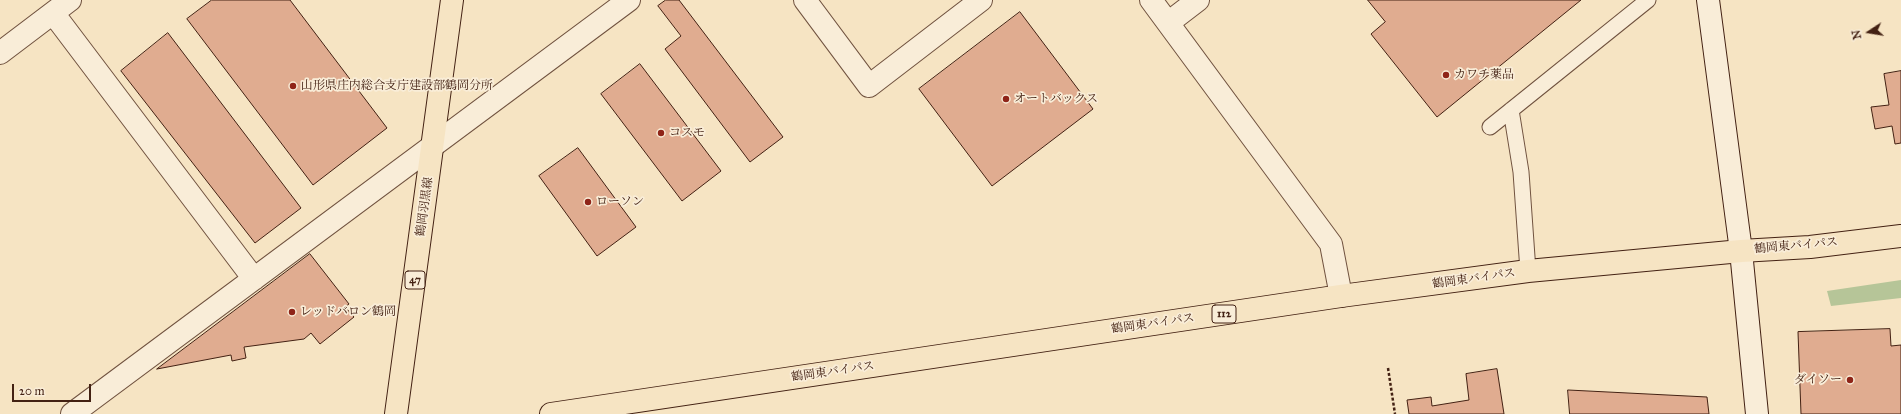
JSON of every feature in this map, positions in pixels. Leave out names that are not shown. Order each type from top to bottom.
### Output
[{"type":"main road","name":"鶴岡羽黒線","points":[[396,414],[452,0]]},
{"type":"main road","name":"鶴岡東バイパス","points":[[550,414],[1341,296],[1528,271],[1810,246],[1901,236]]},
{"type":"street","points":[[0,53],[70,0]]},
{"type":"street","points":[[72,414],[628,0]]},
{"type":"street","points":[[805,0],[868,86],[981,0]]},
{"type":"street","points":[[1151,0],[1331,244],[1341,296]]},
{"type":"street","points":[[1168,23],[1198,0]]},
{"type":"street","points":[[1708,0],[1741,251],[1757,414]]},
{"type":"street","points":[[53,13],[254,279]]},
{"type":"lane","points":[[1490,126],[1648,0]]},
{"type":"lane","points":[[1511,110],[1520,172],[1528,271]]},
{"type":"path","points":[[1388,368],[1395,414]]},
{"type":"green space","points":[[1901,280],[1901,298],[1831,306],[1827,291]]},
{"type":"building","points":[[212,0],[290,0],[387,128],[313,185],[187,19]]},
{"type":"building","points":[[666,0],[679,0],[783,137],[750,162],[665,49],[681,36],[658,6]]},
{"type":"building","name":"カワチ薬品","points":[[1368,0],[1581,0],[1437,117],[1371,34],[1385,22]]},
{"type":"building","name":"オートバックス","points":[[1020,12],[1093,109],[992,186],[919,89]]},
{"type":"building","points":[[168,33],[301,208],[255,243],[121,71]]},
{"type":"building","name":"コスモ","points":[[640,64],[721,171],[682,201],[601,94]]},
{"type":"building","points":[[1901,71],[1901,143],[1895,144],[1892,126],[1875,129],[1871,107],[1889,105],[1884,74]]},
{"type":"building","name":"ローソン","points":[[578,148],[636,227],[597,256],[539,176]]},
{"type":"building","name":"レッドバロン鶴岡","points":[[310,254],[349,304],[345,307],[354,317],[320,344],[311,333],[304,339],[244,347],[246,358],[232,361],[231,355],[157,369]]},
{"type":"building","name":"ダイソー","points":[[1890,329],[1891,346],[1901,345],[1901,414],[1801,414],[1798,332]]},
{"type":"building","points":[[1497,369],[1504,414],[1409,414],[1407,400],[1431,397],[1432,406],[1469,400],[1466,374]]},
{"type":"building","points":[[1568,390],[1707,397],[1709,414],[1570,414]]},
{"type":"place","name":"カワチ薬品","points":[[1446,75]]},
{"type":"place","name":"山形県庄内総合支庁建設部鶴岡分所","points":[[293,86]]},
{"type":"place","name":"オートバックス","points":[[1006,99]]},
{"type":"place","name":"コスモ","points":[[661,133]]},
{"type":"place","name":"ローソン","points":[[588,202]]},
{"type":"place","name":"レッドバロン鶴岡","points":[[292,312]]},
{"type":"place","name":"ダイソー","points":[[1850,380]]}]
